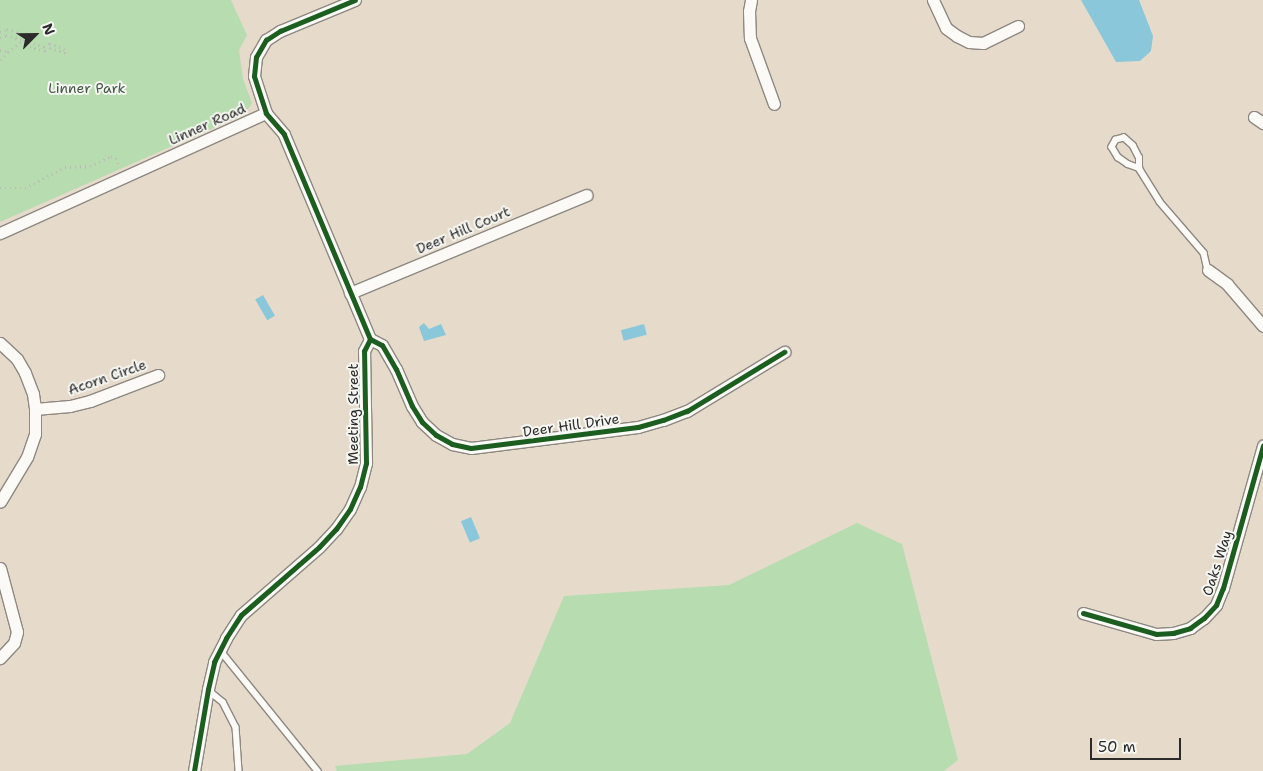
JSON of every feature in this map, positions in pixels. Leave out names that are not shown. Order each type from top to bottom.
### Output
[{"type":"street","name":"Linner Road","points":[[0,233],[266,114],[254,76],[256,57],[266,40],[280,31],[355,0]]},
{"type":"street","points":[[751,0],[749,11],[750,38],[757,63],[774,104]]},
{"type":"street","points":[[933,0],[946,28],[969,42],[982,43],[1018,26]]},
{"type":"street","points":[[266,114],[284,134],[370,339]]},
{"type":"street","name":"Deer Hill Court","points":[[350,293],[587,195]]},
{"type":"street","points":[[1208,270],[1226,284],[1263,326]]},
{"type":"street","name":"Deer Hill Drive","points":[[370,339],[382,345],[422,422],[436,436],[452,444],[470,448],[638,427],[663,420],[687,411],[784,352]]},
{"type":"street","name":"Meeting Street","points":[[194,771],[214,662],[220,650],[241,615],[319,547],[336,529],[350,509],[360,487],[366,463],[364,351],[370,339]]},
{"type":"street","points":[[0,343],[16,359],[25,373],[33,394],[35,409],[35,434],[27,457],[0,502]]},
{"type":"street","name":"Acorn Circle","points":[[35,409],[70,406],[90,401],[158,375]]},
{"type":"street","name":"Oaks Way","points":[[1083,613],[1156,634],[1173,633],[1190,628],[1204,618],[1216,605],[1223,588],[1263,446]]},
{"type":"street","points":[[0,568],[17,632],[14,643],[0,658]]},
{"type":"lane","points":[[1139,168],[1128,164],[1118,157],[1112,147],[1116,140],[1124,138],[1133,146],[1139,158],[1139,168],[1160,202],[1204,253],[1208,270]]},
{"type":"lane","points":[[220,650],[318,771]]},
{"type":"lane","points":[[208,690],[223,702],[236,727],[239,771]]},
{"type":"path","points":[[0,32],[7,29],[28,36],[29,42],[44,47],[50,43],[66,50],[65,53],[50,48],[45,51],[25,45],[24,40]]},
{"type":"path","points":[[0,38],[6,35],[24,40]]},
{"type":"path","points":[[0,62],[8,52],[24,40]]},
{"type":"path","points":[[0,50],[8,52]]},
{"type":"path","points":[[0,188],[25,188],[65,167],[90,166],[111,156],[116,158],[126,177]]},
{"type":"green space","name":"Linner Park","points":[[0,0],[231,0],[247,35],[239,50],[243,79],[252,103],[245,114],[0,222]]},
{"type":"green space","points":[[857,523],[902,544],[958,760],[944,771],[337,771],[335,766],[467,754],[510,723],[564,596],[729,585]]},
{"type":"water","points":[[1081,0],[1139,0],[1153,36],[1151,51],[1140,61],[1116,62]]},
{"type":"water","points":[[263,295],[275,316],[267,320],[255,300]]},
{"type":"water","points":[[424,323],[429,329],[441,324],[446,335],[424,341],[419,327]]},
{"type":"water","points":[[644,324],[647,335],[624,341],[621,330]]},
{"type":"water","points":[[471,517],[480,538],[470,542],[461,521]]},
{"type":"cycle path","points":[[194,771],[214,662],[226,638],[241,615],[319,547],[336,529],[350,509],[360,487],[366,463],[364,351],[370,339],[284,134],[266,113],[254,76],[256,57],[266,40],[280,31],[355,0]]},
{"type":"cycle path","points":[[370,339],[382,345],[422,422],[436,435],[452,444],[471,448],[638,427],[663,420],[687,411],[784,352]]},
{"type":"cycle path","points":[[1083,613],[1156,634],[1173,633],[1190,628],[1204,618],[1216,605],[1223,588],[1263,446]]}]
